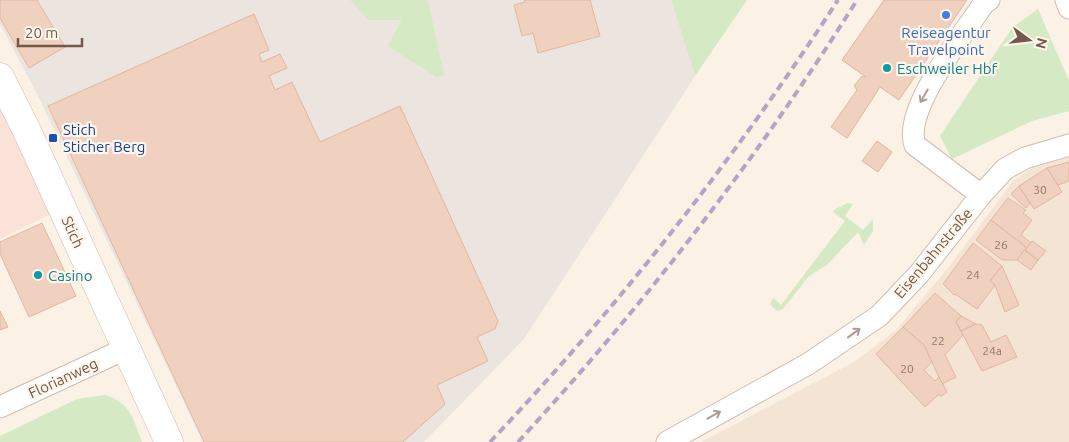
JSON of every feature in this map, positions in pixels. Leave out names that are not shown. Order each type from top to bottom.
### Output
[{"type":"main road","name":"Stich","points":[[0,77],[169,442]]},
{"type":"street","points":[[981,195],[915,145],[912,135],[913,123],[921,98],[984,3],[989,0]]},
{"type":"street","points":[[1066,0],[1069,8]]},
{"type":"street","name":"Eisenbahnstraße","points":[[670,441],[808,364],[879,316],[919,274],[981,195],[1005,169],[1018,161],[1048,150],[1069,145]]},
{"type":"street","name":"Florianweg","points":[[0,407],[126,349]]},
{"type":"shaded area","points":[[0,0],[671,0],[695,76],[524,339],[424,442],[203,442],[38,96],[0,24]]},
{"type":"shaded area","points":[[0,100],[53,213],[0,239]]},
{"type":"shaded area","points":[[1069,157],[1069,442],[701,442],[854,362],[896,330],[948,268],[1013,181],[1031,169]]},
{"type":"green space","points":[[350,0],[428,0],[444,76],[436,77],[388,46],[402,20],[368,20]]},
{"type":"green space","points":[[671,0],[747,0],[695,76]]},
{"type":"green space","points":[[1038,9],[1069,81],[1069,111],[1032,121],[952,159],[940,136],[1012,28]]},
{"type":"green space","points":[[848,203],[853,204],[845,216],[863,230],[873,219],[873,231],[864,245],[858,232],[827,265],[809,276],[783,309],[777,311],[770,304],[773,298],[781,305],[845,221],[833,212],[835,209]]},
{"type":"green space","points":[[104,395],[113,398],[125,406],[133,419],[142,442],[0,442],[0,436],[77,399]]},
{"type":"building","points":[[0,0],[37,0],[65,47],[29,68],[0,18]]},
{"type":"building","points":[[524,0],[590,0],[600,36],[538,53],[533,33],[522,36],[514,5],[525,2]]},
{"type":"building","name":"Eschweiler Hbf","points":[[884,0],[967,0],[899,100],[880,87],[847,138],[831,127],[857,90],[854,86],[862,76],[866,77],[842,60]]},
{"type":"building","points":[[254,14],[269,50],[259,54],[262,62],[280,54],[287,68],[269,76],[275,90],[292,82],[320,142],[400,106],[498,321],[495,329],[477,337],[488,361],[437,385],[445,404],[403,442],[204,442],[48,106]]},
{"type":"building","points":[[877,141],[892,152],[878,172],[862,161]]},
{"type":"building","points":[[1069,162],[1069,181],[1058,185],[1047,168]]},
{"type":"building","points":[[1047,168],[1062,192],[1034,209],[1019,186]]},
{"type":"building","points":[[1019,186],[1030,203],[1026,208],[1011,194]]},
{"type":"building","points":[[1008,198],[1026,210],[1023,213],[1032,220],[1021,235],[1031,243],[1027,248],[991,220]]},
{"type":"building","points":[[991,220],[1027,248],[1017,260],[1002,260],[976,240]]},
{"type":"building","name":"Casino","points":[[42,223],[76,296],[29,317],[0,254],[0,242]]},
{"type":"building","points":[[1032,241],[1046,251],[1038,260],[1025,250]]},
{"type":"building","points":[[973,243],[1002,266],[990,281],[995,285],[977,309],[954,295],[943,284]]},
{"type":"building","points":[[1024,250],[1038,260],[1031,270],[1017,260]]},
{"type":"building","points":[[1002,266],[1019,305],[1005,312],[995,285],[990,281]]},
{"type":"building","points":[[935,293],[961,316],[956,322],[963,335],[945,355],[956,377],[942,384],[924,345],[903,327]]},
{"type":"building","points":[[0,311],[8,327],[0,330]]},
{"type":"building","points":[[961,316],[976,324],[961,331],[956,322]]},
{"type":"building","points":[[976,324],[982,325],[991,342],[1006,335],[1017,357],[982,371],[961,331]]},
{"type":"building","points":[[903,327],[924,345],[932,362],[924,370],[935,381],[939,377],[947,392],[942,396],[938,395],[925,407],[876,354]]},
{"type":"railway","points":[[490,442],[584,338],[674,229],[759,116],[838,0]]},
{"type":"railway","points":[[518,442],[655,284],[698,229],[780,116],[857,0]]},
{"type":"place","name":"Reiseagentur Travelpoint","points":[[946,15]]},
{"type":"place","name":"Eschweiler Hbf","points":[[887,68]]},
{"type":"place","name":"Stich Sticher Berg","points":[[53,138]]},
{"type":"place","name":"Casino","points":[[38,275]]}]
